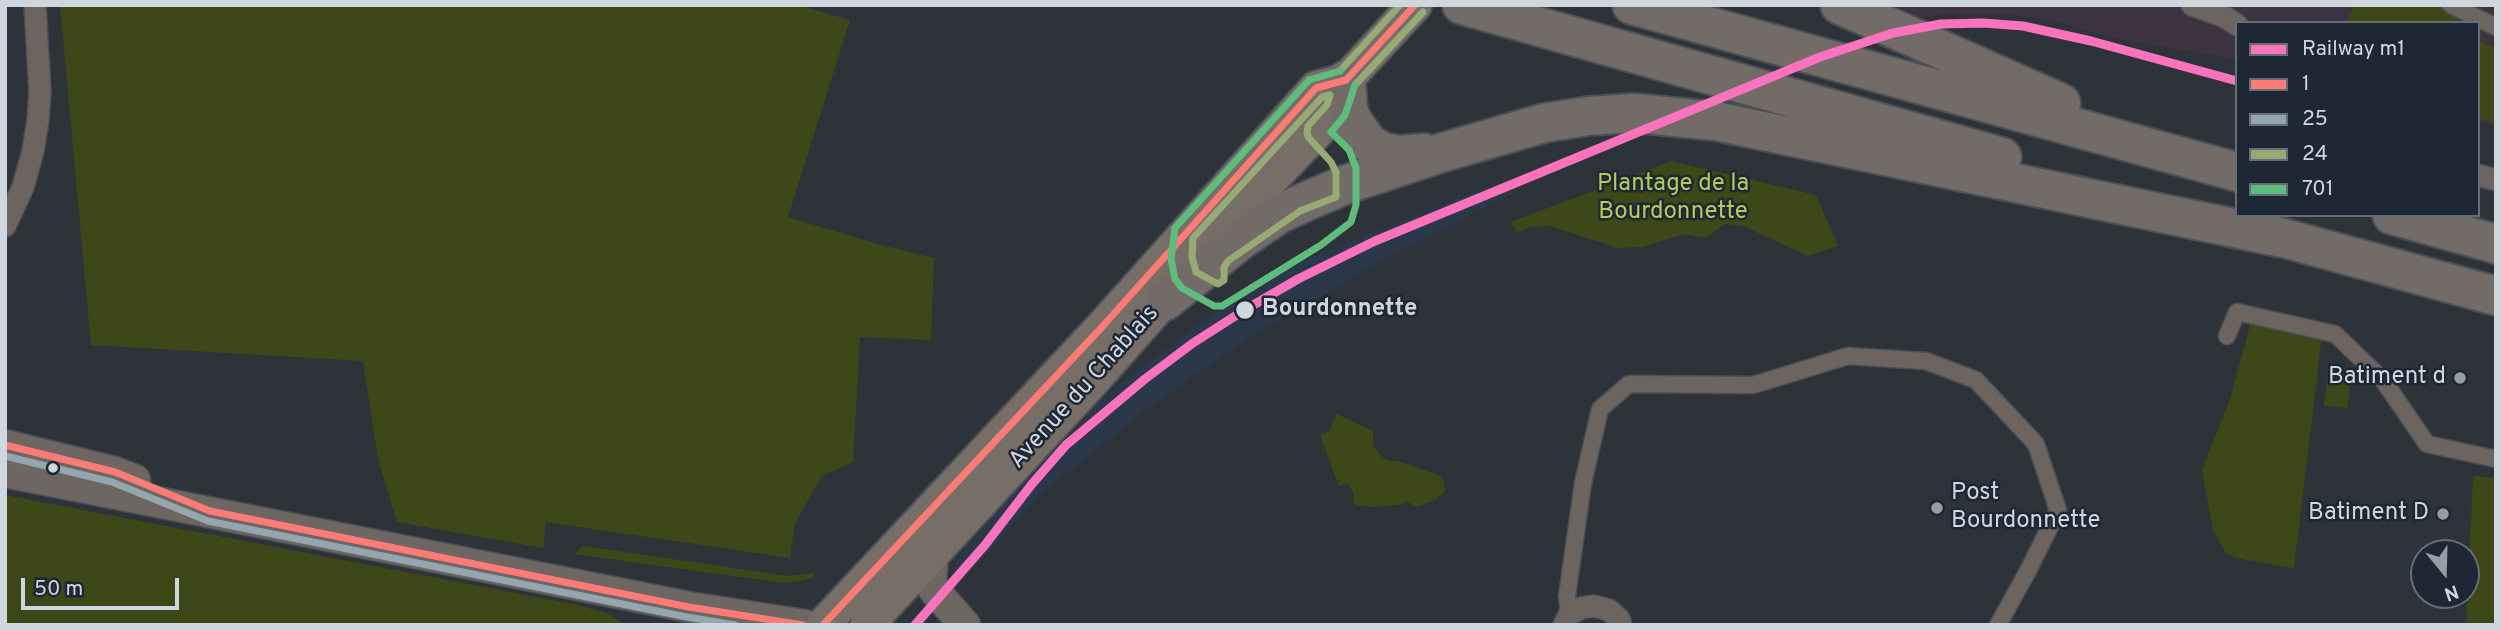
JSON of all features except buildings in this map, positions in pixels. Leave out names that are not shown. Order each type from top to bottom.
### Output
[{"type":"highway","points":[[1462,5],[2282,238],[2496,296]]},
{"type":"highway","points":[[1632,5],[2235,172]]},
{"type":"highway","points":[[1840,5],[2198,162]]},
{"type":"highway","points":[[1346,80],[1348,109],[1352,121],[1368,143],[1383,152],[1398,155],[1444,152]]},
{"type":"highway","points":[[1165,301],[1242,239],[1279,214],[1347,184],[1544,123],[1634,113],[1715,121],[2282,238]]},
{"type":"highway","points":[[2399,217],[2496,244]]},
{"type":"main road","name":"Avenue du Chablais","points":[[867,625],[1165,301],[1185,275],[1336,110],[1346,80],[1415,5]]},
{"type":"main road","name":"Avenue du Chablais","points":[[823,625],[1102,327],[1316,88],[1346,80]]},
{"type":"main road","points":[[5,445],[94,478],[209,511],[690,607],[805,625]]},
{"type":"main road","points":[[5,472],[94,478]]},
{"type":"main road","points":[[933,554],[931,583],[934,590],[965,625]]},
{"type":"main road","points":[[690,607],[715,625]]},
{"type":"street","points":[[5,226],[23,187],[38,120],[40,92],[35,5]]},
{"type":"street","points":[[2192,5],[2235,23]]},
{"type":"street","points":[[2451,5],[2496,27]]},
{"type":"street","points":[[2227,336],[2237,312],[2335,334],[2383,380],[2427,444],[2496,459]]},
{"type":"street","points":[[1567,620],[1567,596],[1583,483],[1600,409],[1629,384],[1753,385],[1847,356],[1926,361],[1976,380],[2036,444],[2058,510],[1998,625]]},
{"type":"street","points":[[5,436],[68,450],[94,478]]},
{"type":"street","points":[[5,462],[94,478]]},
{"type":"street","points":[[1567,620],[1581,608],[1594,606],[1609,610],[1619,619],[1621,625]]},
{"type":"shaded area","points":[[1895,5],[2496,5],[2496,126],[2480,122],[2480,21],[2235,21],[2235,59],[2123,40],[2057,22],[2016,15],[1946,14],[1920,18]]},
{"type":"shaded area","points":[[1510,178],[1516,192],[1373,265],[1257,332],[1151,406],[1041,494],[923,625],[907,625],[951,575],[963,549],[1042,460],[1087,417],[1086,412],[1221,308],[1301,261]]},
{"type":"green space","points":[[60,5],[798,5],[850,20],[788,217],[934,258],[931,340],[860,337],[853,462],[822,476],[795,523],[790,558],[546,522],[543,548],[397,522],[378,459],[363,361],[91,345]]},
{"type":"green space","points":[[2354,5],[2437,5],[2471,21],[2347,21]]},
{"type":"green space","points":[[2480,41],[2496,48],[2496,123],[2480,119]]},
{"type":"green space","name":"Plantage de la Bourdonnette","points":[[1671,161],[1816,195],[1838,246],[1808,256],[1743,226],[1725,224],[1706,238],[1685,234],[1641,247],[1618,248],[1550,226],[1532,227],[1516,232],[1511,222]]},
{"type":"green space","points":[[2253,314],[2323,327],[2294,568],[2235,558],[2225,552],[2213,530],[2202,470],[2230,399]]},
{"type":"green space","points":[[2329,366],[2352,369],[2347,408],[2324,406]]},
{"type":"green space","points":[[1337,414],[1373,431],[1373,446],[1382,457],[1441,476],[1445,491],[1435,500],[1416,507],[1408,502],[1370,507],[1353,504],[1354,495],[1349,483],[1339,486],[1320,435],[1329,431]]},
{"type":"green space","points":[[2473,476],[2496,478],[2496,625],[2466,625],[2467,609],[2480,609],[2480,539],[2470,539]]},
{"type":"green space","points":[[5,495],[573,604],[607,613],[625,625],[5,625]]},
{"type":"green space","points":[[584,546],[788,576],[813,573],[814,578],[776,582],[574,554]]},
{"type":"rail line","name":"m1","points":[[915,625],[985,545],[1066,445],[1145,379],[1193,343],[1243,311],[1298,279],[1375,241],[1820,57],[1893,33],[1941,24],[1983,23],[2023,26],[2091,41],[2235,80]]},
{"type":"transit line","name":"24","points":[[1340,71],[1400,5]]},
{"type":"transit line","name":"1","points":[[823,625],[1102,327],[1316,88],[1346,80],[1415,5]]},
{"type":"transit line","name":"24","points":[[1355,85],[1423,12]]},
{"type":"transit line","name":"701","points":[[1340,71],[1309,80],[1175,228],[1171,259],[1175,279],[1182,288],[1214,306],[1222,306],[1321,245],[1351,222],[1356,205],[1356,168],[1349,150],[1331,132],[1345,115],[1355,85]]},
{"type":"transit line","name":"24","points":[[1330,95],[1327,105],[1308,126],[1307,133],[1336,172],[1336,197],[1300,211],[1228,261],[1224,267],[1224,280],[1218,284],[1196,272],[1192,257],[1193,238],[1322,97],[1330,95]]},
{"type":"transit line","name":"1","points":[[5,445],[115,472],[210,511],[689,607],[803,625]]},
{"type":"transit line","name":"25","points":[[5,456],[112,482],[208,521],[735,625]]},
{"type":"place","name":"Bourdonnette","points":[[1245,310]]},
{"type":"place","name":"Batiment d","points":[[2460,378]]},
{"type":"place","name":"Post Bourdonnette","points":[[1937,508]]},
{"type":"place","name":"Batiment D","points":[[2443,514]]}]
